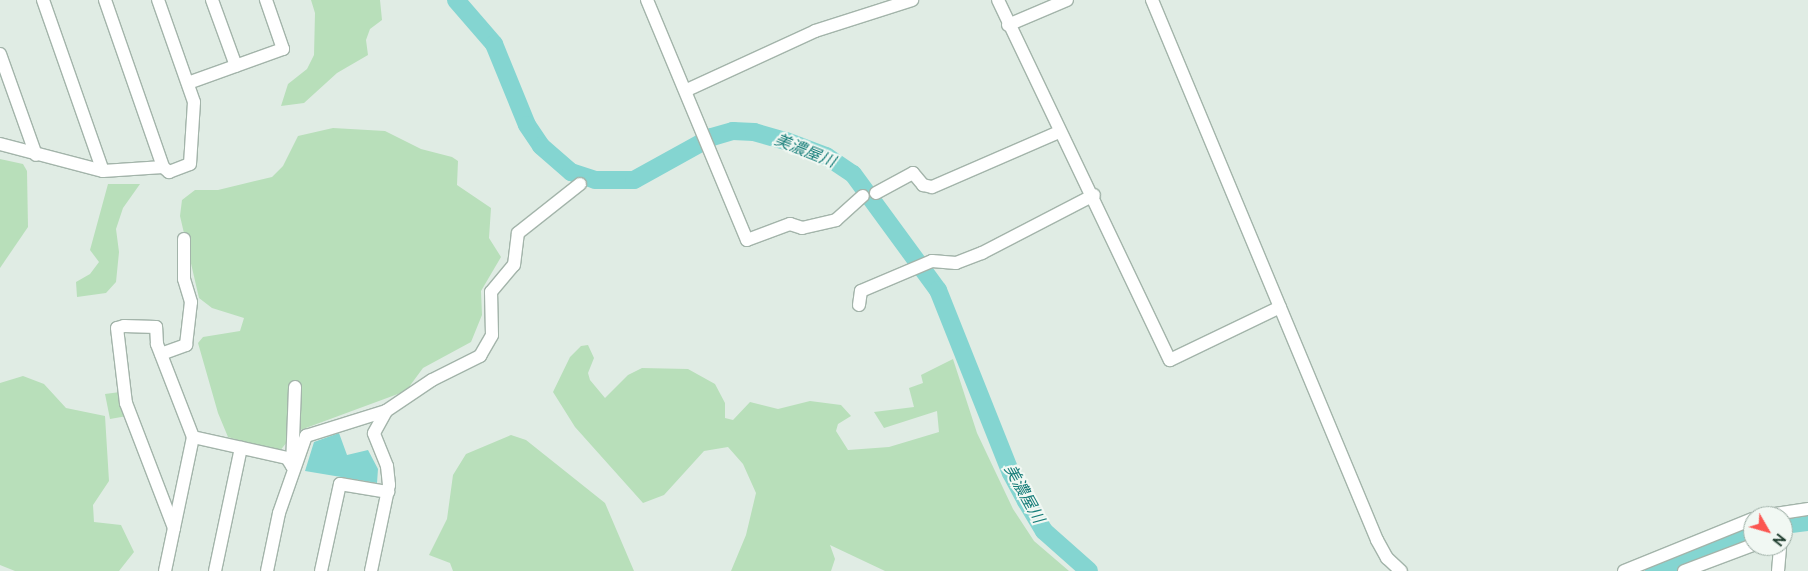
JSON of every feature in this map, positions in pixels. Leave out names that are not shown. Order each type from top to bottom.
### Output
[{"type":"street","points":[[43,0],[103,171]]},
{"type":"street","points":[[105,0],[163,167],[169,172],[190,164],[194,102],[158,0]]},
{"type":"street","points":[[212,0],[236,66]]},
{"type":"street","points":[[188,84],[283,48],[266,0]]},
{"type":"street","points":[[647,0],[687,90],[746,240],[790,224],[802,228],[836,220],[863,196]]},
{"type":"street","points":[[687,90],[815,31],[912,0]]},
{"type":"street","points":[[998,0],[1059,132],[1094,195],[1170,360],[1280,307]]},
{"type":"street","points":[[1008,25],[1067,0]]},
{"type":"street","points":[[1152,0],[1377,540],[1397,569]]},
{"type":"street","points":[[0,54],[36,155]]},
{"type":"street","points":[[876,193],[913,173],[923,185],[932,187],[1059,132]]},
{"type":"street","points":[[0,144],[36,155],[103,171],[163,167]]},
{"type":"street","points":[[267,571],[292,470],[306,436],[386,411],[432,380],[483,353],[492,335],[492,292],[514,265],[518,233],[580,184]]},
{"type":"street","points":[[859,305],[861,291],[932,261],[956,263],[982,253],[1094,195]]},
{"type":"street","points":[[161,354],[186,344],[191,302],[184,279],[184,239]]},
{"type":"street","points":[[165,571],[174,528],[193,437],[161,354],[156,327],[117,328],[126,403],[174,528]]},
{"type":"street","points":[[292,470],[296,387]]},
{"type":"street","points":[[371,571],[388,492],[389,474],[374,433],[386,411]]},
{"type":"street","points":[[193,437],[287,458],[292,470]]},
{"type":"street","points":[[215,571],[241,448]]},
{"type":"street","points":[[321,571],[340,484],[388,492]]},
{"type":"street","points":[[1793,511],[1808,509]]},
{"type":"street","points":[[1624,571],[1743,523]]},
{"type":"street","points":[[1684,571],[1743,549]]},
{"type":"street","points":[[1778,571],[1779,556]]},
{"type":"green space","points":[[311,0],[380,0],[382,20],[370,29],[366,40],[368,55],[337,73],[304,103],[281,106],[288,84],[307,69],[314,55],[315,13]]},
{"type":"green space","points":[[333,128],[385,131],[421,149],[452,157],[458,161],[457,185],[491,208],[489,238],[501,257],[481,291],[482,315],[471,342],[423,368],[406,391],[295,432],[279,452],[228,437],[218,413],[198,343],[203,337],[240,331],[244,318],[212,308],[199,298],[180,216],[182,200],[195,190],[218,190],[272,177],[283,166],[298,136]]},
{"type":"green space","points":[[0,159],[23,164],[27,171],[28,227],[0,268]]},
{"type":"green space","points":[[108,184],[140,184],[123,208],[116,229],[119,252],[116,282],[106,293],[77,297],[76,282],[90,274],[99,262],[90,250]]},
{"type":"green space","points":[[588,345],[594,358],[588,373],[590,380],[605,398],[628,375],[642,368],[688,369],[715,384],[725,403],[725,418],[733,420],[750,402],[778,409],[810,401],[841,405],[851,416],[838,424],[836,431],[848,450],[889,447],[939,432],[937,411],[884,428],[874,412],[914,407],[909,388],[923,383],[921,375],[953,359],[977,433],[1013,509],[1034,541],[1069,571],[885,571],[830,545],[835,559],[831,571],[731,571],[746,535],[756,493],[743,464],[728,447],[704,451],[664,495],[643,503],[575,427],[553,392],[570,357],[581,346]]},
{"type":"green space","points":[[23,376],[44,384],[66,408],[105,416],[109,481],[93,505],[94,522],[121,525],[134,552],[119,571],[15,571],[0,565],[0,383]]},
{"type":"green space","points":[[120,392],[127,416],[110,419],[105,394]]},
{"type":"green space","points":[[511,435],[526,440],[605,503],[634,571],[453,571],[450,563],[429,555],[447,519],[453,475],[466,454]]},
{"type":"water","points":[[339,433],[347,455],[368,450],[378,469],[377,483],[305,471],[314,442]]},
{"type":"waterway","name":"美濃屋川","points":[[456,0],[494,44],[527,125],[541,146],[571,172],[595,180],[634,180],[712,137],[733,131],[754,132],[786,141],[826,156],[853,174],[938,290],[1011,473],[1026,501],[1044,531],[1089,571]]},
{"type":"waterway","name":"美濃屋川","points":[[1793,524],[1808,522]]},
{"type":"waterway","name":"美濃屋川","points":[[1654,571],[1743,537]]}]
